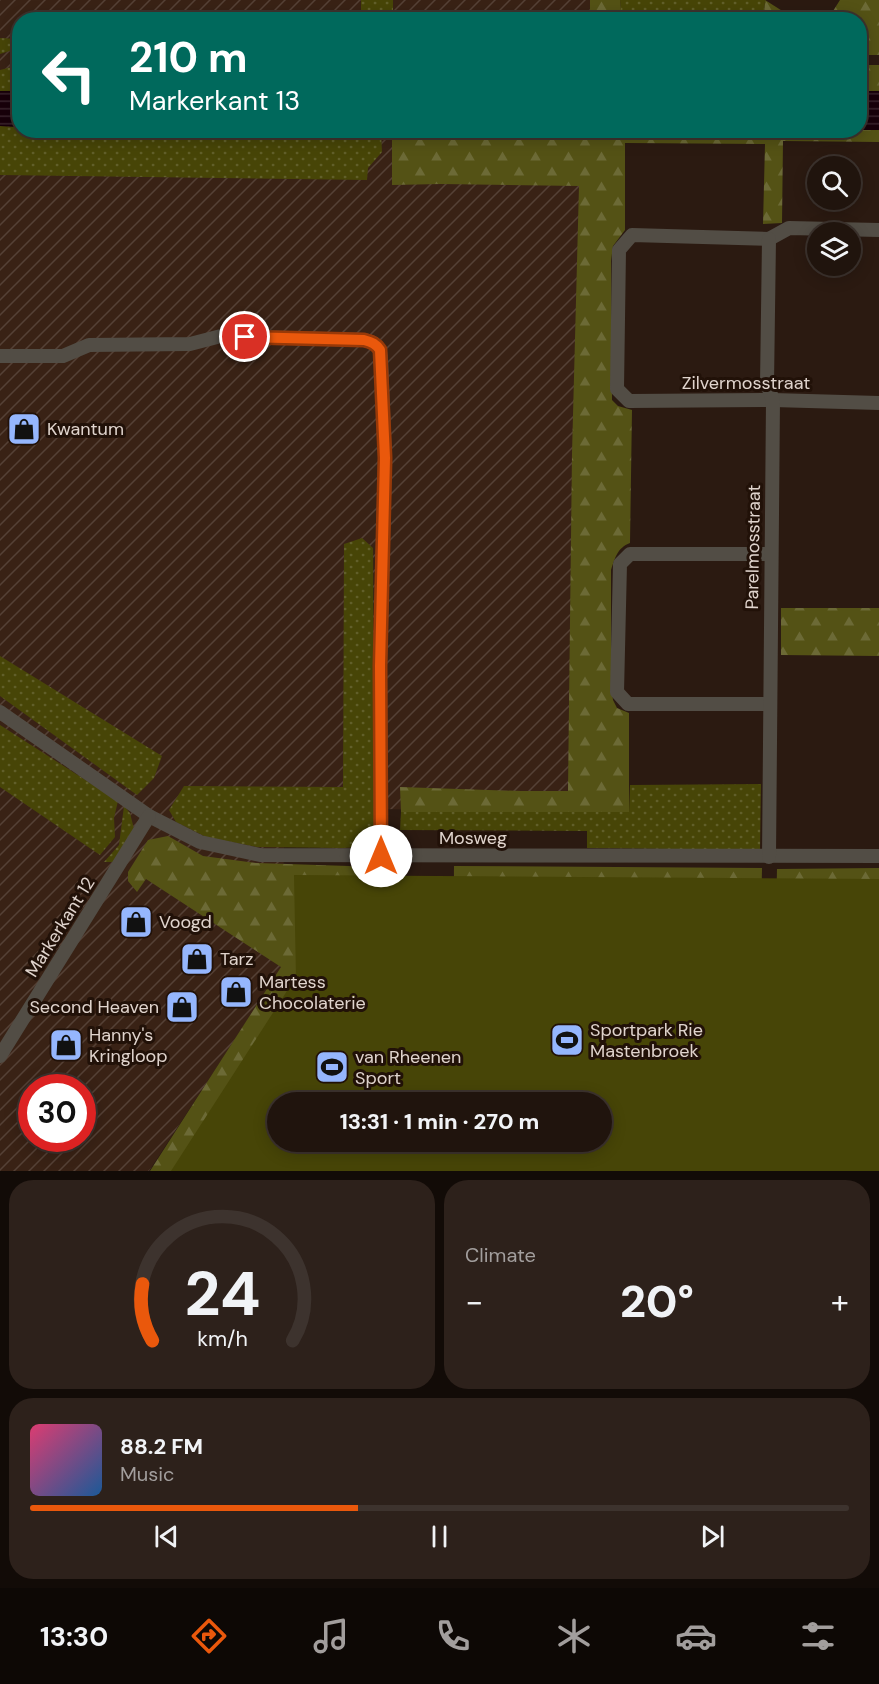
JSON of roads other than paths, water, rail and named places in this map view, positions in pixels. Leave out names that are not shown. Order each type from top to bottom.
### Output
[{"type":"street","points":[[769,239],[789,228],[879,230]]},
{"type":"street","name":"Zilvermosstraat","points":[[769,239],[632,235],[620,250],[617,389],[629,400],[879,403]]},
{"type":"street","name":"Parelmosstraat","points":[[769,239],[767,384],[773,400],[769,857]]},
{"type":"street","points":[[0,356],[63,356],[89,345],[190,344],[221,336],[364,340],[372,341],[377,345],[381,358],[385,458],[380,666],[381,856]]},
{"type":"street","points":[[769,704],[628,704],[617,692],[620,564],[630,554],[771,554]]},
{"type":"street","name":"Mosweg","points":[[0,712],[149,816],[200,842],[260,855],[879,856]]},
{"type":"street","name":"Markerkant 12","points":[[0,1056],[149,816]]},
{"type":"place","name":"Kwantum","points":[[24,429]]},
{"type":"place","name":"Voogd","points":[[136,922]]},
{"type":"place","name":"Tarz","points":[[197,959]]},
{"type":"place","name":"Martess Chocolaterie","points":[[236,992]]},
{"type":"place","name":"Second Heaven","points":[[182,1007]]},
{"type":"place","name":"Sportpark Rie Mastenbroek","points":[[567,1040]]},
{"type":"place","name":"Hanny's Kringloop","points":[[66,1045]]},
{"type":"place","name":"van Rheenen Sport","points":[[332,1067]]}]
